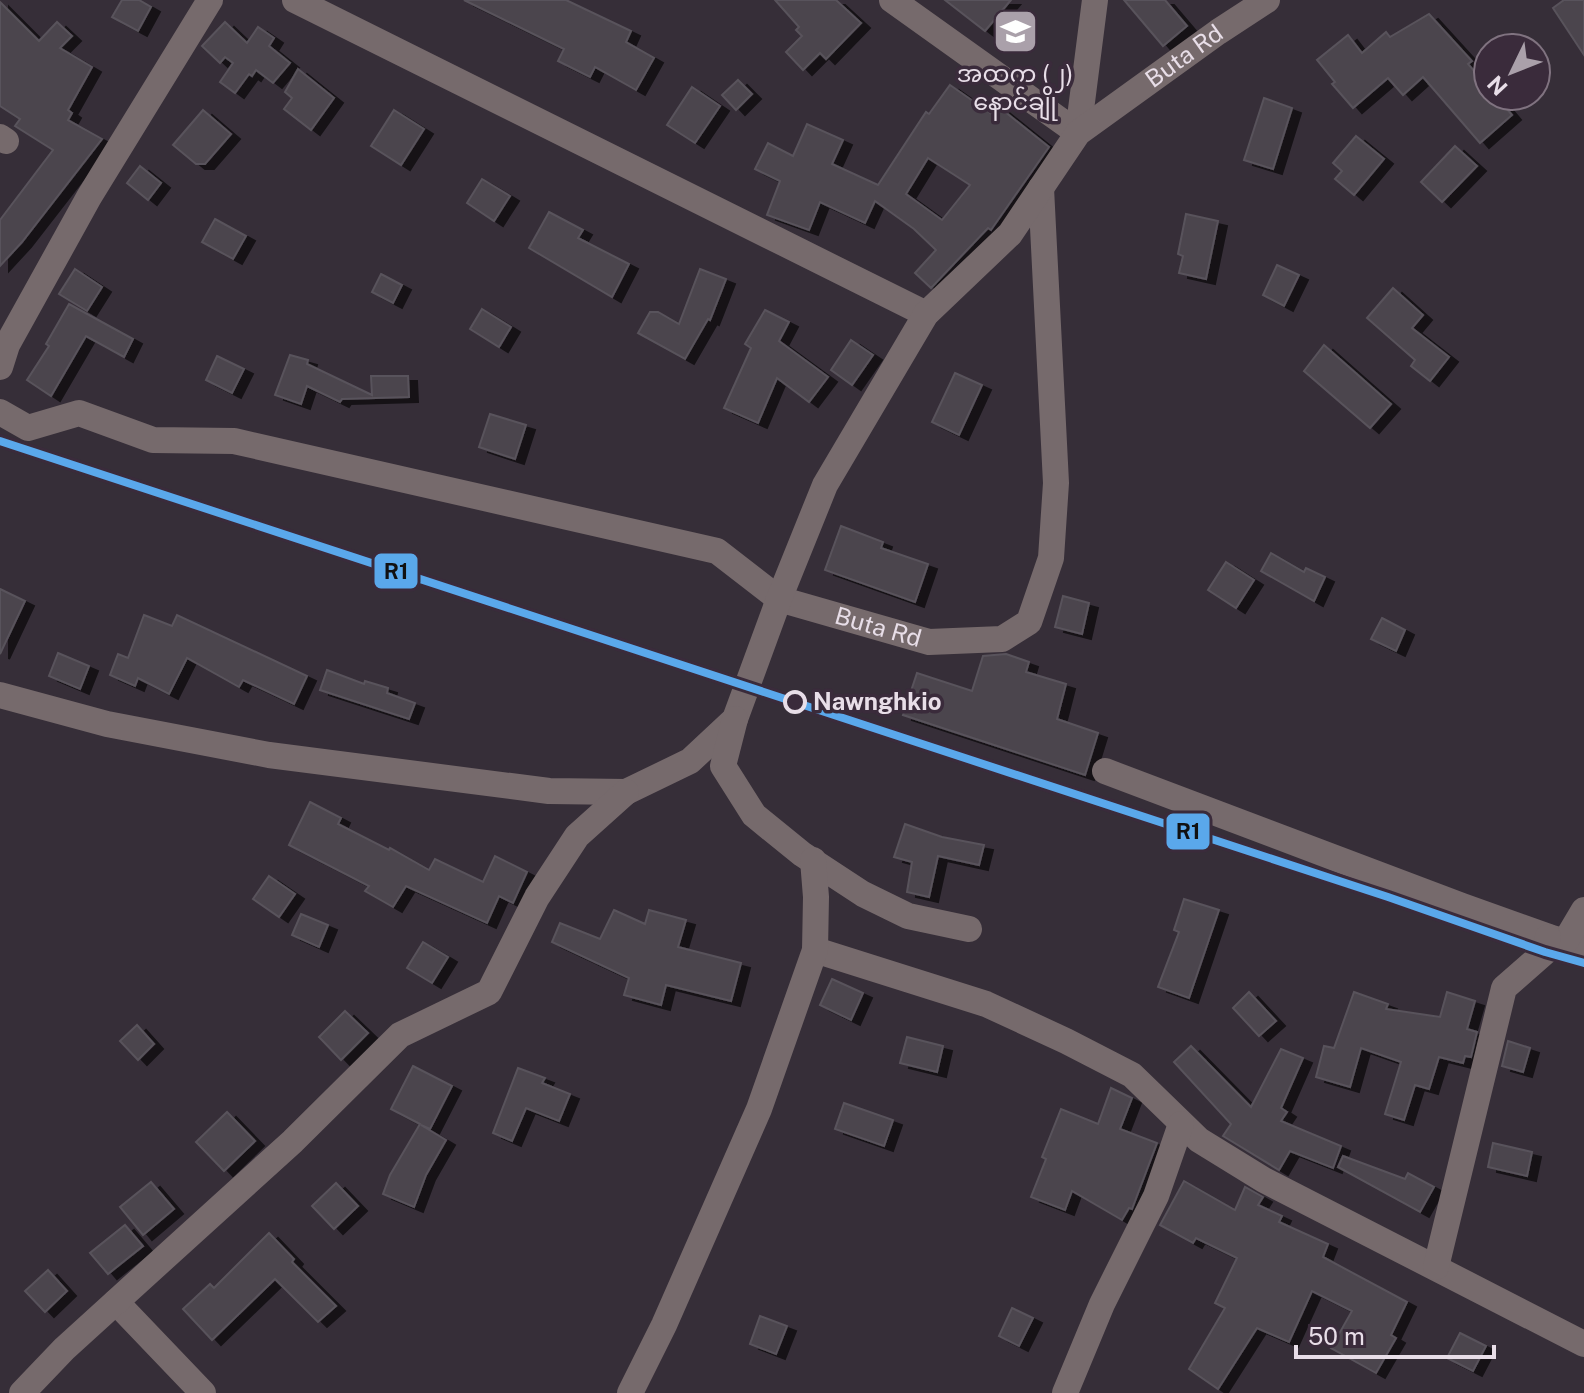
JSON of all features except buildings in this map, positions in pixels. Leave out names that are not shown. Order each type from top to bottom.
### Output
[{"type":"street","points":[[0,367],[7,345],[89,197],[210,0]]},
{"type":"street","points":[[295,0],[926,314]]},
{"type":"street","points":[[892,0],[1078,133],[1095,0]]},
{"type":"street","name":"Buta Rd","points":[[1041,188],[1056,483],[1051,558],[1029,622],[1002,639],[929,642],[779,599],[825,485],[926,314],[1010,234],[1078,133],[1267,0]]},
{"type":"street","points":[[0,412],[28,428],[79,413],[153,440],[234,441],[717,551],[779,599],[735,719],[723,766],[754,815],[863,894],[908,916],[969,929]]},
{"type":"street","points":[[0,695],[107,724],[269,755],[549,791],[626,792]]},
{"type":"street","points":[[22,1393],[65,1348],[293,1141],[400,1035],[489,992],[537,897],[577,836],[626,792],[690,761],[735,719]]},
{"type":"street","points":[[1105,771],[1565,942]]},
{"type":"street","points":[[631,1393],[759,1109],[815,950],[813,860]]},
{"type":"street","points":[[1436,1267],[1504,988],[1545,952],[1565,942],[1584,910]]},
{"type":"street","points":[[815,950],[986,1004],[1066,1041],[1132,1075],[1199,1140],[1264,1180],[1584,1344]]},
{"type":"street","points":[[1065,1393],[1102,1304],[1156,1196],[1181,1124]]},
{"type":"street","points":[[116,1302],[203,1393]]},
{"type":"transit line","name":"R1","points":[[0,441],[1584,963]]},
{"type":"place","name":"အထက (၂) နောင်ချို","points":[[1015,32]]},
{"type":"place","name":"Nawnghkio","points":[[795,702]]}]
